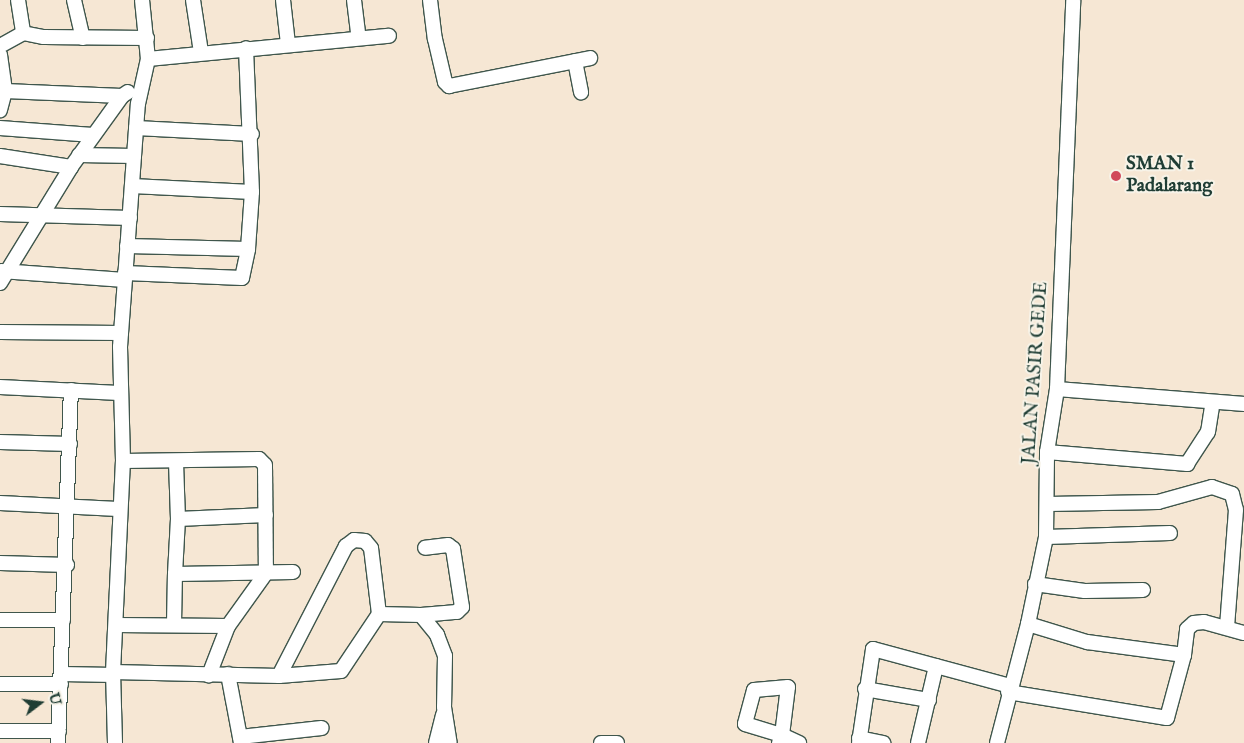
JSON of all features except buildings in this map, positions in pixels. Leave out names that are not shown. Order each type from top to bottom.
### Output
[{"type":"street","points":[[18,0],[23,33]]},
{"type":"street","points":[[74,0],[83,38]]},
{"type":"street","points":[[115,743],[114,673],[118,509],[123,461],[119,393],[121,333],[140,85],[148,59],[142,0]]},
{"type":"street","points":[[193,0],[201,52]]},
{"type":"street","points":[[282,0],[288,44]]},
{"type":"street","points":[[354,0],[359,38]]},
{"type":"street","points":[[430,0],[435,39],[445,82],[449,86],[590,58]]},
{"type":"street","name":"JALAN PASIR GEDE","points":[[996,743],[1028,624],[1046,537],[1048,452],[1057,389],[1072,0]]},
{"type":"street","points":[[0,46],[23,33],[83,38],[147,38]]},
{"type":"street","points":[[148,59],[201,52],[389,36]]},
{"type":"street","points":[[2,275],[242,278],[248,249],[252,192],[252,134],[246,48]]},
{"type":"street","points":[[0,55],[5,91],[0,110]]},
{"type":"street","points":[[574,61],[582,92]]},
{"type":"street","points":[[2,275],[45,214],[75,161],[93,135],[122,96],[140,85]]},
{"type":"street","points":[[5,91],[122,96]]},
{"type":"street","points":[[0,128],[93,135]]},
{"type":"street","points":[[136,128],[252,134]]},
{"type":"street","points":[[0,156],[75,161],[134,156]]},
{"type":"street","points":[[132,186],[252,192]]},
{"type":"street","points":[[0,214],[130,218]]},
{"type":"street","points":[[127,246],[248,249]]},
{"type":"street","points":[[0,332],[121,333]]},
{"type":"street","points":[[0,387],[119,393]]},
{"type":"street","points":[[1057,389],[1244,404]]},
{"type":"street","points":[[0,731],[59,737],[62,679],[62,620],[67,564],[71,390]]},
{"type":"street","points":[[1048,452],[1187,464],[1208,432],[1213,402]]},
{"type":"street","points":[[0,442],[70,444]]},
{"type":"street","points":[[123,461],[176,462],[259,459],[264,465],[266,573],[228,626],[209,674]]},
{"type":"street","points":[[174,624],[178,519],[176,462]]},
{"type":"street","points":[[1048,504],[1158,502],[1212,487],[1234,495],[1236,510],[1227,627]]},
{"type":"street","points":[[0,503],[118,509]]},
{"type":"street","points":[[178,519],[266,515]]},
{"type":"street","points":[[1046,537],[1170,533]]},
{"type":"street","points":[[0,684],[114,673],[279,676],[341,671],[379,614],[370,546],[363,540],[352,540],[333,568],[279,676]]},
{"type":"street","points":[[379,614],[421,615],[458,612],[462,606],[453,548],[448,546],[425,548]]},
{"type":"street","points":[[0,564],[67,564]]},
{"type":"street","points":[[175,574],[293,572]]},
{"type":"street","points":[[1035,584],[1085,592],[1142,590]]},
{"type":"street","points":[[421,615],[436,635],[445,656],[444,707],[450,743]]},
{"type":"street","points":[[0,620],[62,620]]},
{"type":"street","points":[[883,743],[859,740],[865,689],[873,649],[1009,689],[1167,718],[1190,625],[1198,621],[1227,627],[1244,633]]},
{"type":"street","points":[[116,625],[174,624],[228,626]]},
{"type":"street","points":[[1028,624],[1087,642],[1184,655]]},
{"type":"street","points":[[918,743],[936,666]]},
{"type":"street","points":[[228,674],[241,740],[322,728]]},
{"type":"street","points":[[865,689],[929,700]]},
{"type":"street","points":[[436,743],[444,707]]},
{"type":"street","points":[[780,739],[799,743]]},
{"type":"place","name":"SMAN 1 Padalarang","points":[[1116,176]]}]
